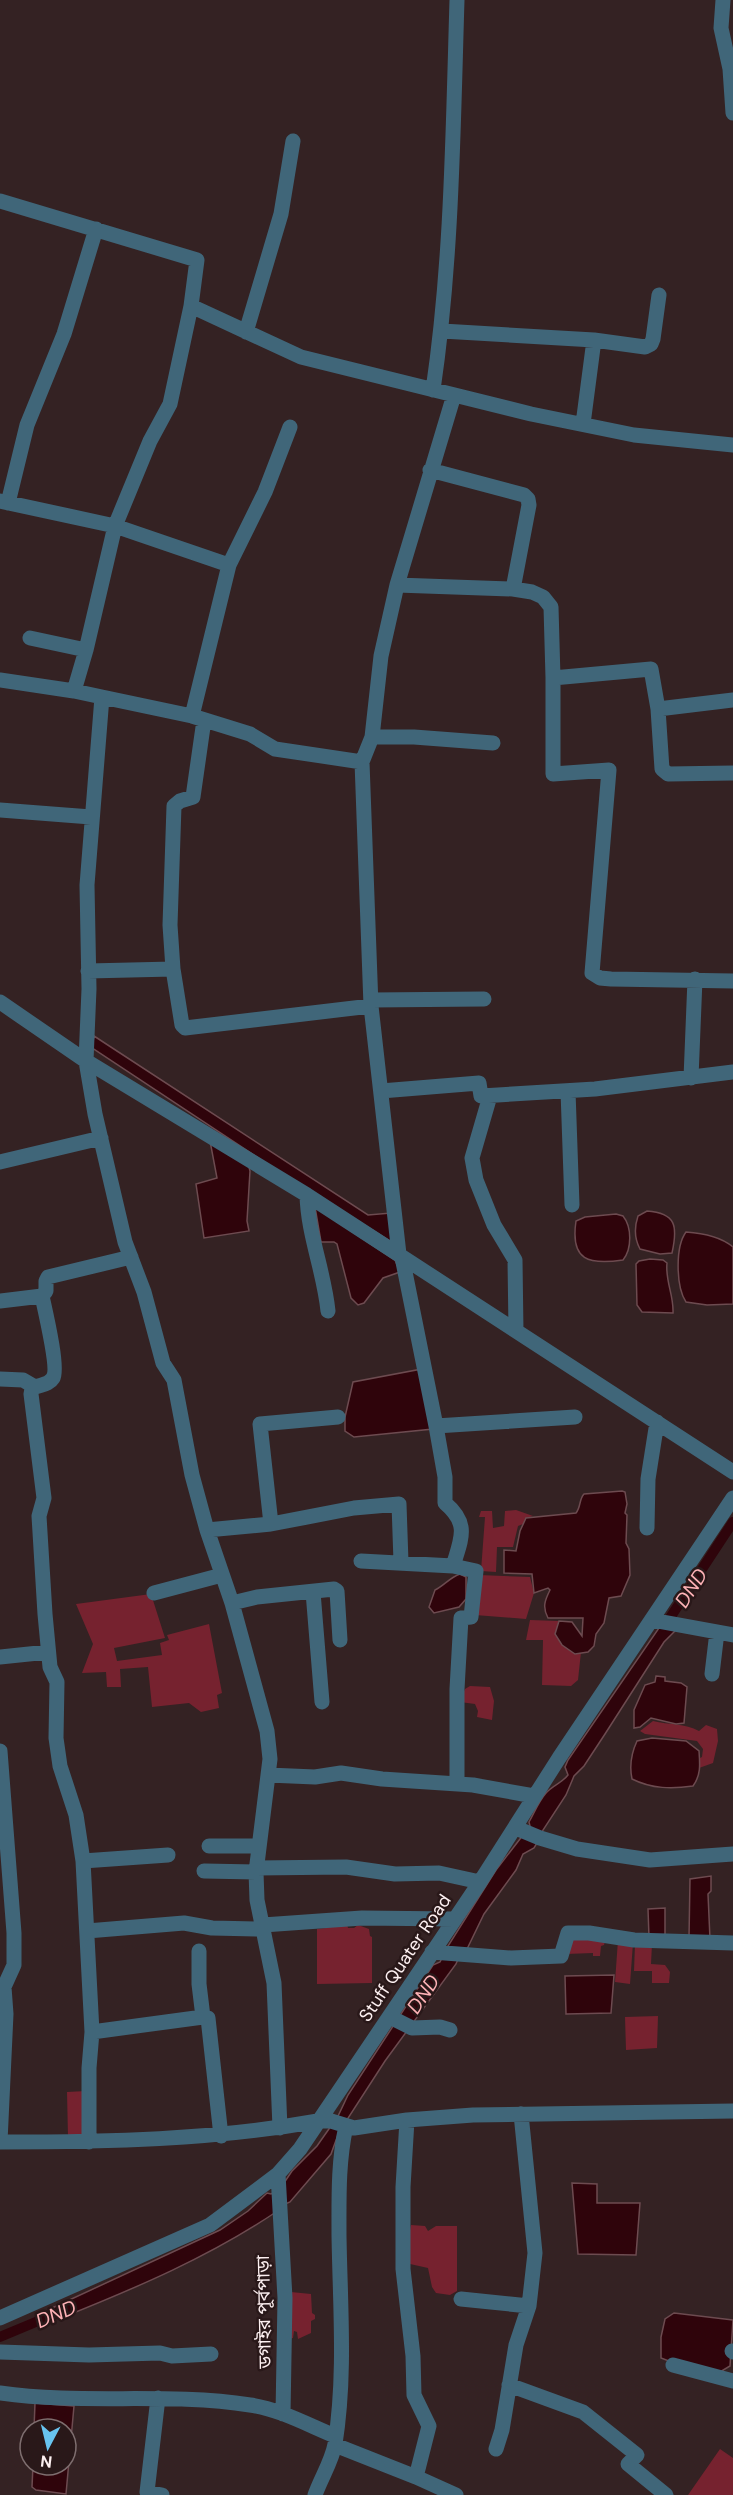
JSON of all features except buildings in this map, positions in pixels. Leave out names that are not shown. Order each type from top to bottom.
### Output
[{"type":"street","points":[[433,390],[442,331],[453,159],[457,0]]},
{"type":"street","points":[[723,0],[721,28],[730,69],[733,113]]},
{"type":"street","points":[[246,332],[281,214],[293,141]]},
{"type":"street","points":[[0,201],[197,260],[191,306],[170,404],[150,441],[115,526],[74,691]]},
{"type":"street","points":[[96,230],[64,334],[27,425],[4,502],[115,526],[230,565]]},
{"type":"street","points":[[442,331],[594,340],[645,347],[651,344],[659,295]]},
{"type":"street","points":[[191,306],[302,357],[454,395],[634,435],[733,445]]},
{"type":"street","points":[[583,424],[594,340]]},
{"type":"street","points":[[453,1566],[459,1546],[460,1520],[458,1514],[445,1503],[445,1477],[436,1426],[401,1256],[371,1003],[362,762],[372,737],[381,656],[397,585],[454,395]]},
{"type":"street","points":[[290,427],[265,492],[230,565],[198,718],[193,797],[180,801],[174,806],[170,925],[173,969],[182,1025],[185,1028],[371,1003],[483,999]]},
{"type":"street","points":[[430,470],[524,495],[528,499],[529,506],[513,589]]},
{"type":"street","points":[[397,585],[513,589],[532,592],[543,597],[551,607],[553,774],[609,770],[592,973],[600,978],[733,981]]},
{"type":"street","points":[[30,638],[86,650]]},
{"type":"street","points":[[553,678],[651,669],[658,709],[662,769],[668,774],[733,773]]},
{"type":"street","points":[[0,680],[74,691],[198,718],[250,734],[275,748],[362,762]]},
{"type":"street","points":[[102,697],[87,885],[86,1061],[115,1204],[147,1302],[163,1364],[174,1380],[192,1475],[207,1530],[232,1603],[267,1731],[270,1760],[256,1870],[257,1900],[274,1983],[280,2128]]},
{"type":"street","points":[[658,709],[733,700]]},
{"type":"street","points":[[372,737],[414,737],[493,743]]},
{"type":"street","points":[[0,810],[91,816]]},
{"type":"street","points":[[88,971],[173,969]]},
{"type":"street","points":[[691,1078],[695,979]]},
{"type":"street","points":[[0,1002],[86,1061],[307,1195],[733,1472]]},
{"type":"street","points":[[381,1091],[479,1083],[481,1096],[490,1096],[568,1091],[733,1072]]},
{"type":"street","points":[[568,1091],[572,1206]]},
{"type":"street","points":[[490,1096],[472,1158],[476,1180],[494,1225],[515,1260],[516,1330]]},
{"type":"street","points":[[0,1162],[101,1138]]},
{"type":"street","points":[[307,1195],[308,1217],[325,1281],[328,1311]]},
{"type":"street","points":[[0,1301],[42,1296],[46,1291],[48,1277],[131,1257]]},
{"type":"street","points":[[42,1296],[55,1369],[51,1381],[35,1387],[31,1394],[44,1498],[39,1516],[48,1652],[50,1667],[57,1682],[56,1738],[60,1766],[76,1815],[83,1861],[92,2032],[89,2068],[89,2142]]},
{"type":"street","points":[[0,1379],[23,1380],[35,1387]]},
{"type":"street","points":[[271,1524],[260,1424],[338,1416]]},
{"type":"street","points":[[436,1426],[575,1417]]},
{"type":"street","points":[[647,1528],[648,1479],[657,1422]]},
{"type":"street","name":"Stuff Quater Road","points":[[0,2318],[210,2225],[278,2179],[300,2149],[337,2124],[392,2018],[438,1953],[454,1919],[520,1830],[534,1796],[657,1621],[733,1498]]},
{"type":"street","points":[[207,1530],[271,1524],[363,1507],[399,1504],[401,1562]]},
{"type":"street","points":[[361,1561],[453,1566],[476,1571],[471,1617],[461,1618],[457,1783]]},
{"type":"street","points":[[154,1593],[222,1575]]},
{"type":"street","points":[[232,1603],[257,1597],[334,1589],[337,1591],[340,1640]]},
{"type":"street","points":[[313,1592],[321,1702]]},
{"type":"street","points":[[657,1621],[733,1635]]},
{"type":"street","points":[[712,1674],[717,1632]]},
{"type":"street","points":[[0,1657],[48,1652]]},
{"type":"street","points":[[0,1751],[14,1965],[2,1986],[6,2014],[2,2055],[0,2142],[89,2142],[221,2136],[280,2128],[473,2115],[733,2111]]},
{"type":"street","points":[[268,1775],[315,1777],[342,1773],[382,1779],[457,1783],[534,1796]]},
{"type":"street","points":[[520,1830],[578,1849],[650,1860],[733,1854]]},
{"type":"street","points":[[209,1846],[259,1846]]},
{"type":"street","points":[[83,1861],[168,1855]]},
{"type":"street","points":[[204,1871],[345,1867],[385,1874],[439,1873],[480,1882]]},
{"type":"street","points":[[87,1931],[184,1923],[212,1928],[259,1929],[262,1925],[362,1918],[454,1919]]},
{"type":"street","points":[[438,1953],[511,1958],[561,1956],[568,1933],[589,1933],[634,1940],[733,1943]]},
{"type":"street","points":[[200,1951],[199,1984],[203,2017]]},
{"type":"street","points":[[92,2032],[208,2018],[221,2136]]},
{"type":"street","points":[[392,2018],[411,2028],[440,2027],[450,2030]]},
{"type":"street","points":[[496,2450],[502,2430],[516,2345],[529,2306],[535,2253],[520,2114]]},
{"type":"street","points":[[407,2120],[403,2187],[403,2270],[411,2335],[414,2395],[429,2426],[416,2476]]},
{"type":"street","points":[[315,2495],[335,2441],[340,2409],[340,2150],[337,2124]]},
{"type":"street","name":"ডগাইর পূর্বপাড়া","points":[[278,2179],[285,2298],[283,2414]]},
{"type":"street","points":[[461,2298],[529,2306]]},
{"type":"street","points":[[0,2352],[88,2355],[160,2353],[172,2356],[211,2354]]},
{"type":"street","points":[[674,2365],[733,2381]]},
{"type":"street","points":[[509,2385],[583,2412],[637,2455],[628,2464],[666,2495]]},
{"type":"street","points":[[0,2392],[34,2397],[158,2398],[252,2405],[283,2414],[335,2441],[456,2495]]},
{"type":"street","points":[[158,2398],[147,2492],[162,2495]]},
{"type":"shaded area","points":[[516,1510],[533,1516],[526,1518],[523,1524],[518,1526],[513,1547],[497,1547],[496,1572],[481,1571],[485,1517],[479,1517],[481,1511],[492,1511],[493,1528],[504,1526],[505,1511]]},
{"type":"shaded area","points":[[479,1575],[530,1577],[534,1593],[526,1619],[475,1615]]},
{"type":"shaded area","points":[[151,1594],[165,1638],[114,1648],[117,1661],[162,1655],[160,1643],[169,1640],[167,1635],[209,1624],[222,1693],[217,1695],[219,1708],[201,1712],[189,1703],[152,1707],[148,1667],[120,1669],[121,1687],[107,1687],[106,1672],[82,1673],[93,1644],[76,1604]]},
{"type":"shaded area","points":[[530,1620],[559,1621],[555,1634],[581,1652],[578,1680],[571,1686],[542,1685],[543,1640],[526,1640]]},
{"type":"shaded area","points":[[470,1686],[490,1687],[494,1701],[492,1720],[477,1717],[478,1711],[475,1704],[460,1702],[465,1689]]},
{"type":"shaded area","points":[[653,1721],[683,1725],[699,1731],[706,1725],[717,1729],[718,1741],[713,1763],[699,1768],[698,1759],[702,1757],[703,1749],[697,1741],[645,1734],[640,1731]]},
{"type":"shaded area","points":[[346,1920],[348,1928],[358,1925],[369,1929],[372,1937],[372,1983],[317,1984],[317,1929],[326,1928],[326,1923]]},
{"type":"shaded area","points":[[606,1938],[604,1945],[601,1946],[600,1956],[593,1956],[593,1953],[566,1954],[572,1940]]},
{"type":"shaded area","points":[[618,1940],[633,1943],[630,1984],[615,1982]]},
{"type":"shaded area","points":[[635,1944],[652,1944],[651,1964],[665,1965],[670,1972],[669,1983],[652,1983],[652,1971],[634,1971]]},
{"type":"shaded area","points":[[658,2016],[657,2048],[626,2050],[625,2017]]},
{"type":"shaded area","points":[[86,2091],[87,2136],[68,2137],[67,2092]]},
{"type":"shaded area","points":[[411,2225],[425,2226],[428,2231],[436,2226],[457,2226],[457,2291],[450,2295],[436,2293],[432,2287],[428,2268],[410,2264]]},
{"type":"shaded area","points":[[291,2292],[311,2294],[312,2313],[315,2315],[315,2319],[311,2321],[311,2333],[298,2339],[297,2332],[294,2331],[293,2338],[288,2339]]},
{"type":"shaded area","points":[[720,2449],[733,2458],[733,2495],[688,2495]]},
{"type":"water","points":[[94,1036],[368,1215],[391,1213],[393,1243],[281,1173],[92,1048]]},
{"type":"water","points":[[210,1141],[248,1163],[250,1171],[247,1221],[249,1231],[204,1238],[196,1184],[217,1178]]},
{"type":"water","points":[[315,1207],[395,1260],[400,1272],[383,1278],[364,1303],[358,1305],[351,1298],[337,1244],[321,1242]]},
{"type":"water","points":[[647,1211],[664,1215],[673,1223],[675,1235],[672,1253],[660,1254],[640,1249],[635,1233],[636,1225],[638,1216]]},
{"type":"water","points":[[616,1214],[623,1216],[629,1232],[628,1250],[623,1260],[600,1262],[584,1257],[576,1245],[576,1221],[585,1217]]},
{"type":"water","points":[[686,1232],[711,1236],[733,1247],[733,1304],[707,1305],[686,1302],[680,1287],[678,1267],[680,1247]]},
{"type":"water","points":[[663,1260],[667,1263],[673,1313],[642,1312],[637,1305],[636,1264],[639,1261]]},
{"type":"water","points":[[422,1369],[433,1429],[354,1437],[345,1431],[345,1417],[353,1382]]},
{"type":"water","points":[[625,1492],[627,1504],[626,1543],[629,1549],[630,1575],[621,1596],[609,1598],[604,1623],[596,1634],[594,1646],[588,1652],[575,1654],[562,1645],[555,1634],[559,1621],[572,1622],[582,1636],[583,1618],[548,1618],[545,1604],[550,1590],[548,1588],[534,1593],[532,1574],[504,1573],[504,1550],[516,1551],[520,1531],[526,1518],[576,1513],[584,1494]]},
{"type":"water","points":[[460,1574],[466,1577],[466,1599],[459,1607],[434,1613],[429,1607],[435,1590]]},
{"type":"water","points":[[661,1625],[677,1629],[664,1642],[584,1766],[574,1776],[566,1795],[534,1848],[523,1854],[516,1870],[484,1914],[467,1949],[461,1952],[456,1964],[385,2061],[339,2132],[331,2154],[290,2202],[276,2208],[276,2212],[225,2243],[144,2283],[61,2318],[50,2309],[220,2230],[248,2211],[267,2193],[271,2194],[282,2186],[292,2171],[317,2146],[338,2116],[348,2095],[433,1965],[440,1962],[496,1870],[530,1826],[529,1822],[541,1800],[549,1790],[568,1775],[565,1767],[568,1760]]},
{"type":"water","points":[[656,1676],[665,1677],[665,1681],[681,1683],[687,1687],[684,1723],[676,1724],[651,1718],[640,1727],[634,1728],[634,1710],[645,1685],[655,1682]]},
{"type":"water","points":[[652,1738],[686,1741],[699,1751],[699,1774],[693,1786],[662,1787],[647,1785],[632,1779],[631,1760],[637,1741]]},
{"type":"water","points":[[711,1876],[711,1891],[708,1894],[710,1939],[689,1938],[690,1879]]},
{"type":"water","points":[[665,1908],[665,1939],[649,1937],[648,1909]]},
{"type":"water","points":[[614,1975],[611,2013],[566,2014],[565,1976]]},
{"type":"water","points":[[572,2183],[597,2184],[597,2203],[640,2203],[636,2255],[578,2254]]},
{"type":"water","points":[[674,2313],[733,2320],[730,2366],[720,2372],[674,2363],[661,2358],[661,2337],[665,2319]]},
{"type":"water","points":[[35,2403],[74,2406],[73,2417],[34,2417]]},
{"type":"water","points":[[32,2477],[68,2477],[66,2494],[36,2490],[32,2487]]},
{"type":"waterway","name":"DND","points":[[664,1627],[733,1522]]},
{"type":"waterway","name":"DND","points":[[0,2337],[67,2309]]}]
